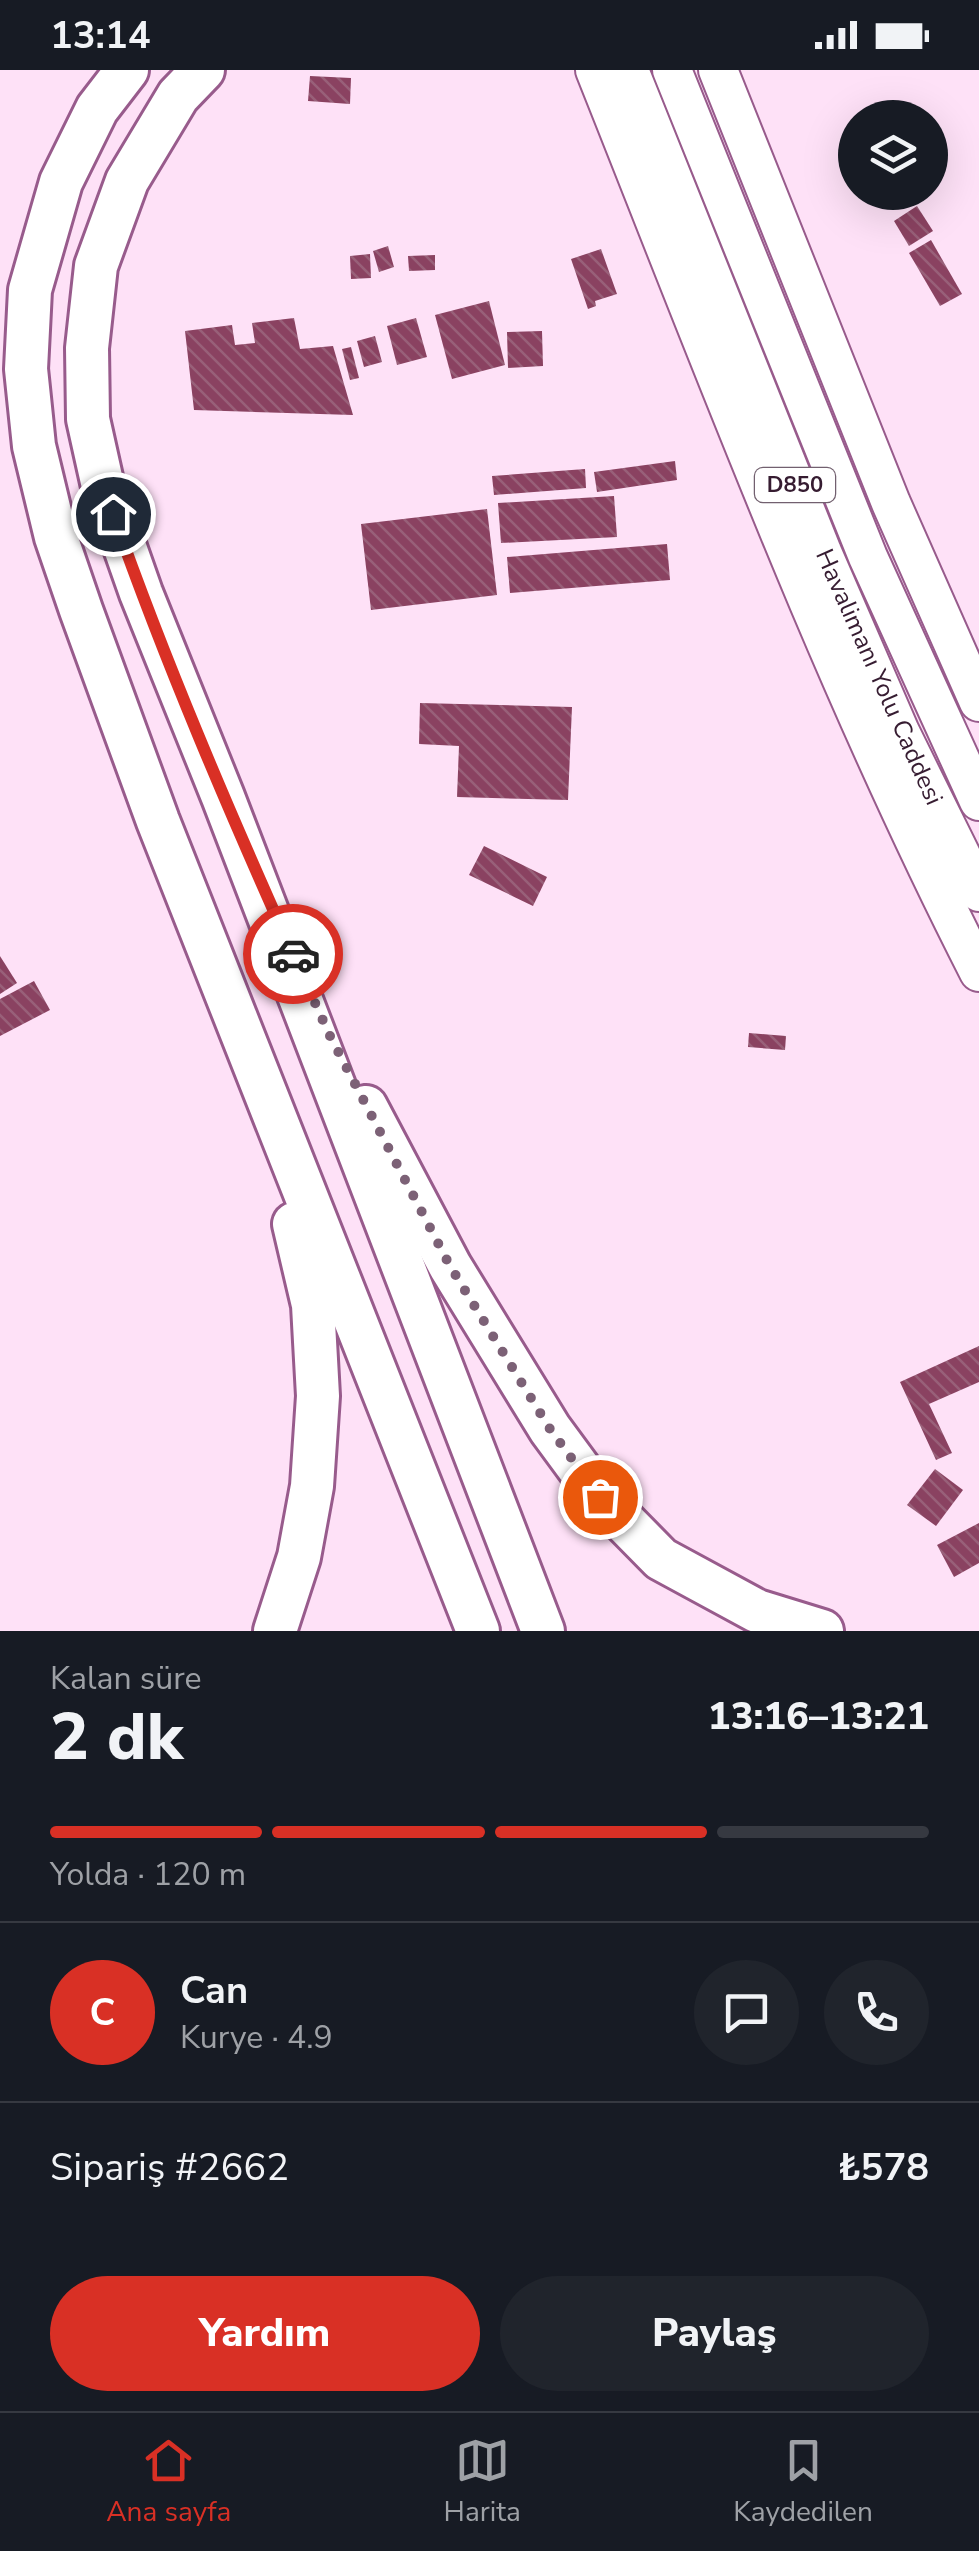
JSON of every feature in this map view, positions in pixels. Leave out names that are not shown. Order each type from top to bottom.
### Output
[{"type":"highway","points":[[127,70],[98,109],[61,182],[30,290],[26,368],[34,446],[56,537],[247,1071],[289,1201],[314,1305],[318,1396],[312,1486],[298,1558],[275,1631]]},
{"type":"highway","points":[[203,70],[178,96],[127,181],[96,266],[87,348],[88,419],[102,482],[141,593],[223,796],[543,1631]]},
{"type":"highway","points":[[595,70],[814,616],[979,972]]},
{"type":"highway","name":"Havalimanı Yolu Caddesi","points":[[630,70],[822,552],[900,732],[979,892]]},
{"type":"highway","name":"Havalimanı Yolu Caddesi","points":[[672,70],[868,558],[979,801]]},
{"type":"highway","points":[[718,70],[891,504],[979,702]]},
{"type":"highway","points":[[223,796],[339,1054],[450,1266],[550,1429],[600,1497],[661,1559],[756,1610],[822,1631]]},
{"type":"highway","points":[[158,820],[478,1631]]},
{"type":"building","points":[[310,76],[351,78],[350,104],[308,101]]},
{"type":"building","points":[[911,210],[920,210],[933,231],[909,246],[894,221]]},
{"type":"building","points":[[931,240],[962,294],[940,306],[909,253]]},
{"type":"building","points":[[388,246],[394,267],[379,272],[373,251]]},
{"type":"building","points":[[601,249],[617,294],[595,301],[596,306],[588,309],[571,259]]},
{"type":"building","points":[[370,254],[371,278],[351,279],[350,256]]},
{"type":"building","points":[[435,255],[435,270],[409,271],[408,256]]},
{"type":"building","points":[[489,301],[505,365],[452,379],[435,315]]},
{"type":"building","points":[[294,318],[300,349],[333,346],[353,415],[194,410],[185,331],[232,325],[235,345],[255,343],[252,323]]},
{"type":"building","points":[[416,318],[427,357],[397,365],[387,326]]},
{"type":"building","points":[[542,331],[543,366],[508,368],[507,332]]},
{"type":"building","points":[[375,336],[382,362],[364,367],[357,341]]},
{"type":"building","points":[[351,347],[359,378],[350,380],[342,349]]},
{"type":"building","points":[[675,461],[677,480],[597,492],[594,472]]},
{"type":"building","points":[[585,469],[586,488],[494,495],[492,476]]},
{"type":"building","points":[[614,496],[617,537],[501,543],[498,503]]},
{"type":"building","points":[[487,509],[497,595],[371,610],[361,524]]},
{"type":"building","points":[[667,544],[670,580],[510,593],[507,557]]},
{"type":"building","points":[[420,703],[572,707],[568,800],[457,797],[459,746],[419,744]]},
{"type":"building","points":[[484,846],[547,877],[533,906],[469,875]]},
{"type":"building","points":[[0,956],[17,983],[0,994]]},
{"type":"building","points":[[34,981],[50,1010],[0,1036],[0,999]]},
{"type":"building","points":[[749,1033],[786,1036],[785,1050],[748,1047]]},
{"type":"building","points":[[979,1346],[979,1382],[929,1404],[952,1453],[936,1460],[900,1382]]},
{"type":"building","points":[[935,1469],[963,1490],[936,1526],[907,1505]]},
{"type":"building","points":[[979,1523],[979,1563],[954,1577],[937,1545]]},
{"type":"way so far","points":[[293,954],[330,1036],[450,1266],[550,1429],[600,1497]]},
{"type":"route","points":[[113,514],[223,796],[293,954]]}]
